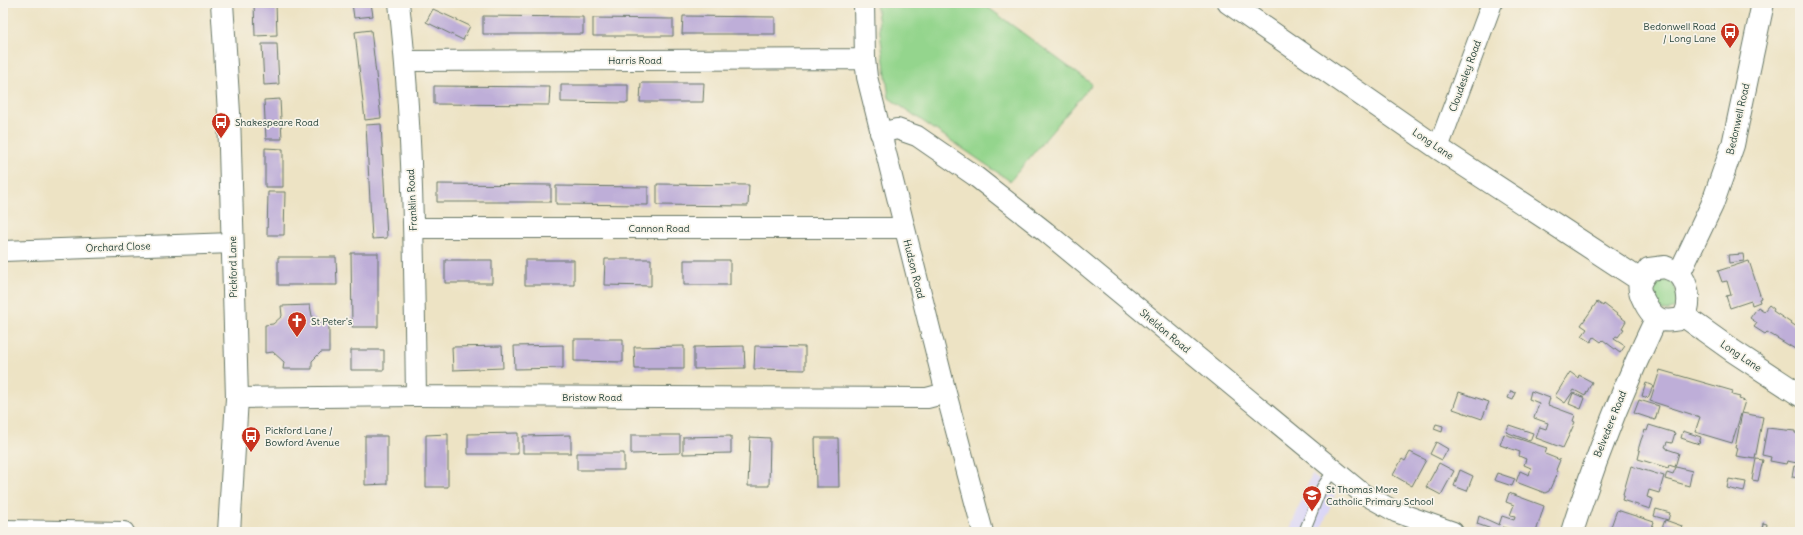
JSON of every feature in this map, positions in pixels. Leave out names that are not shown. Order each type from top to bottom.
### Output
[{"type":"street","name":"Pickford Lane","points":[[222,3],[229,113],[237,398],[229,532]]},
{"type":"street","name":"Franklin Road","points":[[399,3],[406,61],[414,228],[416,396]]},
{"type":"street","name":"Hudson Road","points":[[864,3],[865,60],[880,133],[983,532]]},
{"type":"street","name":"Long Lane","points":[[1229,3],[1438,148],[1640,280]]},
{"type":"street","name":"Cloudesley Road","points":[[1438,148],[1492,3]]},
{"type":"street","name":"Bedonwell Road","points":[[1679,274],[1712,205],[1734,145],[1763,3]]},
{"type":"street","name":"Harris Road","points":[[406,61],[865,60]]},
{"type":"street","name":"Sheldon Road","points":[[880,133],[897,129],[917,136],[975,176],[1046,232],[1362,494],[1396,512],[1453,532]]},
{"type":"street","name":"Cannon Road","points":[[414,228],[904,228]]},
{"type":"street","name":"Orchard Close","points":[[3,251],[233,243]]},
{"type":"street","points":[[1665,267],[1679,274],[1686,288],[1688,305],[1684,316],[1677,320],[1667,322],[1656,318],[1649,312],[1639,291],[1640,280],[1649,269],[1665,267]]},
{"type":"street","name":"Long Lane","points":[[1684,316],[1733,351],[1800,395]]},
{"type":"street","name":"Belvedere Road","points":[[1572,532],[1590,474],[1633,366],[1656,318]]},
{"type":"street","name":"Bristow Road","points":[[237,398],[416,396],[928,398],[946,393]]},
{"type":"street","points":[[3,530],[124,532]]},
{"type":"lane","points":[[1304,532],[1322,487],[1333,471]]},
{"type":"shaded area","name":"St Thomas More Catholic Primary School","points":[[1312,474],[1336,492],[1320,532],[1289,532]]},
{"type":"green space","points":[[876,3],[982,3],[1092,84],[1010,181],[889,98]]},
{"type":"green space","points":[[1654,276],[1671,279],[1678,296],[1677,305],[1674,309],[1660,310],[1648,288]]},
{"type":"building","points":[[254,3],[276,3],[277,35],[255,36]]},
{"type":"building","points":[[352,3],[371,3],[373,16],[354,18]]},
{"type":"building","points":[[433,9],[470,26],[463,40],[426,22]]},
{"type":"building","points":[[483,16],[583,17],[583,34],[483,34]]},
{"type":"building","points":[[683,16],[775,17],[775,34],[682,34]]},
{"type":"building","points":[[593,18],[673,19],[673,36],[593,36]]},
{"type":"building","points":[[371,30],[381,118],[365,120],[355,32]]},
{"type":"building","points":[[262,44],[277,44],[279,84],[264,85]]},
{"type":"building","points":[[641,83],[704,83],[703,102],[640,102]]},
{"type":"building","points":[[561,85],[628,85],[628,103],[561,102]]},
{"type":"building","points":[[434,86],[550,87],[549,105],[434,104]]},
{"type":"building","points":[[280,99],[282,139],[266,139],[264,100]]},
{"type":"building","points":[[381,124],[387,238],[372,239],[366,125]]},
{"type":"building","points":[[265,148],[283,149],[283,187],[265,187]]},
{"type":"building","points":[[437,184],[551,185],[551,202],[437,202]]},
{"type":"building","points":[[657,184],[749,185],[748,206],[657,205]]},
{"type":"building","points":[[556,186],[648,187],[648,205],[556,204]]},
{"type":"building","points":[[268,192],[285,192],[284,235],[267,235]]},
{"type":"building","points":[[351,253],[378,253],[378,327],[352,327]]},
{"type":"building","points":[[1743,254],[1744,261],[1729,263],[1728,255]]},
{"type":"building","points":[[278,257],[336,257],[337,285],[278,285]]},
{"type":"building","points":[[605,259],[651,259],[651,286],[604,285]]},
{"type":"building","points":[[445,260],[492,260],[492,283],[445,283]]},
{"type":"building","points":[[525,260],[574,260],[574,285],[525,285]]},
{"type":"building","points":[[684,260],[730,260],[730,285],[684,285]]},
{"type":"building","points":[[1749,261],[1761,298],[1759,299],[1760,302],[1752,305],[1751,301],[1730,308],[1726,296],[1731,295],[1727,281],[1722,282],[1718,271]]},
{"type":"building","points":[[1597,302],[1603,306],[1604,304],[1626,321],[1622,328],[1624,329],[1618,337],[1616,336],[1614,339],[1625,346],[1620,353],[1603,340],[1601,342],[1594,337],[1591,342],[1582,336],[1587,329],[1581,325]]},
{"type":"building","name":"St Peter's","points":[[310,305],[312,316],[319,323],[329,322],[329,352],[321,352],[312,361],[312,369],[283,369],[284,362],[273,352],[265,353],[265,325],[273,324],[282,316],[281,306]]},
{"type":"building","points":[[1769,305],[1774,309],[1773,311],[1800,329],[1797,336],[1800,338],[1800,342],[1795,349],[1767,332],[1765,334],[1754,327],[1757,323],[1750,318],[1758,307],[1764,311]]},
{"type":"building","points":[[574,339],[623,339],[623,362],[574,361]]},
{"type":"building","points":[[563,345],[563,368],[515,369],[514,346]]},
{"type":"building","points":[[502,346],[503,368],[453,370],[452,347]]},
{"type":"building","points":[[684,346],[684,369],[635,369],[634,347]]},
{"type":"building","points":[[744,346],[745,368],[694,369],[694,347]]},
{"type":"building","points":[[755,346],[805,347],[805,370],[754,369]]},
{"type":"building","points":[[351,350],[384,350],[384,370],[351,370]]},
{"type":"building","points":[[1660,370],[1733,391],[1732,395],[1740,397],[1739,399],[1745,401],[1732,443],[1695,432],[1700,417],[1650,401]]},
{"type":"building","points":[[1570,372],[1578,378],[1579,375],[1592,382],[1585,396],[1574,390],[1565,403],[1555,396]]},
{"type":"building","points":[[1646,383],[1653,386],[1648,398],[1642,396]]},
{"type":"building","points":[[1511,391],[1516,393],[1513,400],[1508,398]]},
{"type":"building","points":[[1531,391],[1550,398],[1548,405],[1575,415],[1573,421],[1575,422],[1563,448],[1536,438],[1540,427],[1546,429],[1548,423],[1534,418],[1539,403],[1529,399]]},
{"type":"building","points":[[1459,392],[1489,402],[1482,419],[1453,409]]},
{"type":"building","points":[[1573,393],[1585,398],[1581,409],[1569,404]]},
{"type":"building","points":[[1639,400],[1659,406],[1655,420],[1634,413]]},
{"type":"building","points":[[1742,413],[1763,417],[1755,459],[1736,456],[1738,448],[1735,448]]},
{"type":"building","points":[[1436,424],[1443,426],[1442,432],[1434,429]]},
{"type":"building","points":[[1509,425],[1533,433],[1530,441],[1506,432]]},
{"type":"building","points":[[1649,425],[1675,433],[1672,443],[1667,442],[1665,447],[1679,453],[1675,467],[1669,465],[1668,468],[1638,459],[1640,451],[1638,450],[1641,440]]},
{"type":"building","points":[[1767,428],[1795,431],[1795,433],[1800,434],[1800,447],[1797,463],[1787,461],[1786,464],[1770,461],[1771,457],[1762,455]]},
{"type":"building","points":[[1683,431],[1701,437],[1699,444],[1681,438]]},
{"type":"building","points":[[518,433],[518,454],[468,454],[468,434]]},
{"type":"building","points":[[448,434],[448,487],[426,487],[426,435]]},
{"type":"building","points":[[1504,434],[1547,448],[1545,454],[1560,460],[1556,470],[1558,471],[1549,491],[1545,493],[1516,482],[1520,471],[1529,475],[1531,468],[1524,465],[1526,459],[1519,456],[1520,452],[1500,445]]},
{"type":"building","points":[[571,435],[571,453],[523,453],[523,436]]},
{"type":"building","points":[[631,435],[680,435],[680,453],[631,454]]},
{"type":"building","points":[[365,436],[387,436],[387,484],[365,485]]},
{"type":"building","points":[[731,436],[731,453],[683,454],[683,437]]},
{"type":"building","points":[[750,437],[770,438],[769,486],[748,486]]},
{"type":"building","points":[[815,438],[838,438],[839,487],[816,487]]},
{"type":"building","points":[[1436,442],[1448,449],[1442,460],[1430,454]]},
{"type":"building","points":[[1410,452],[1426,460],[1412,486],[1393,475],[1402,459],[1405,461]]},
{"type":"building","points":[[577,453],[624,453],[624,470],[577,470]]},
{"type":"building","points":[[1756,459],[1763,460],[1758,481],[1752,480]]},
{"type":"building","points":[[1439,463],[1454,471],[1441,495],[1426,487]]},
{"type":"building","points":[[1631,466],[1664,476],[1659,493],[1649,490],[1647,497],[1653,499],[1650,509],[1622,500]]},
{"type":"building","points":[[1794,466],[1800,467],[1799,478],[1792,477]]},
{"type":"building","points":[[1676,467],[1692,471],[1689,486],[1665,479],[1667,472],[1673,474]]},
{"type":"building","points":[[1460,470],[1473,476],[1467,491],[1454,486]]},
{"type":"building","points":[[1497,473],[1515,479],[1512,486],[1494,480]]},
{"type":"building","points":[[1729,479],[1746,482],[1744,492],[1727,488]]},
{"type":"building","points":[[1509,493],[1544,506],[1536,532],[1517,532],[1503,527],[1500,532],[1477,524],[1479,516],[1499,525],[1502,516],[1514,520],[1515,516],[1510,515],[1514,505],[1506,502]]},
{"type":"building","points":[[1656,509],[1670,513],[1668,520],[1654,516]]},
{"type":"building","points":[[1617,510],[1654,522],[1650,532],[1636,527],[1635,532],[1609,532]]},
{"type":"building","points":[[1665,520],[1682,526],[1680,532],[1662,528]]},
{"type":"building","points":[[1763,523],[1767,524],[1766,530],[1762,530]]},
{"type":"place","name":"Bedonwell Road / Long Lane","points":[[1730,49]]},
{"type":"place","name":"Shakespeare Road","points":[[221,139]]},
{"type":"place","name":"St Peter's","points":[[297,338]]},
{"type":"place","name":"Pickford Lane / Bowford Avenue","points":[[251,453]]},
{"type":"place","name":"St Thomas More Catholic Primary School","points":[[1312,512]]}]
